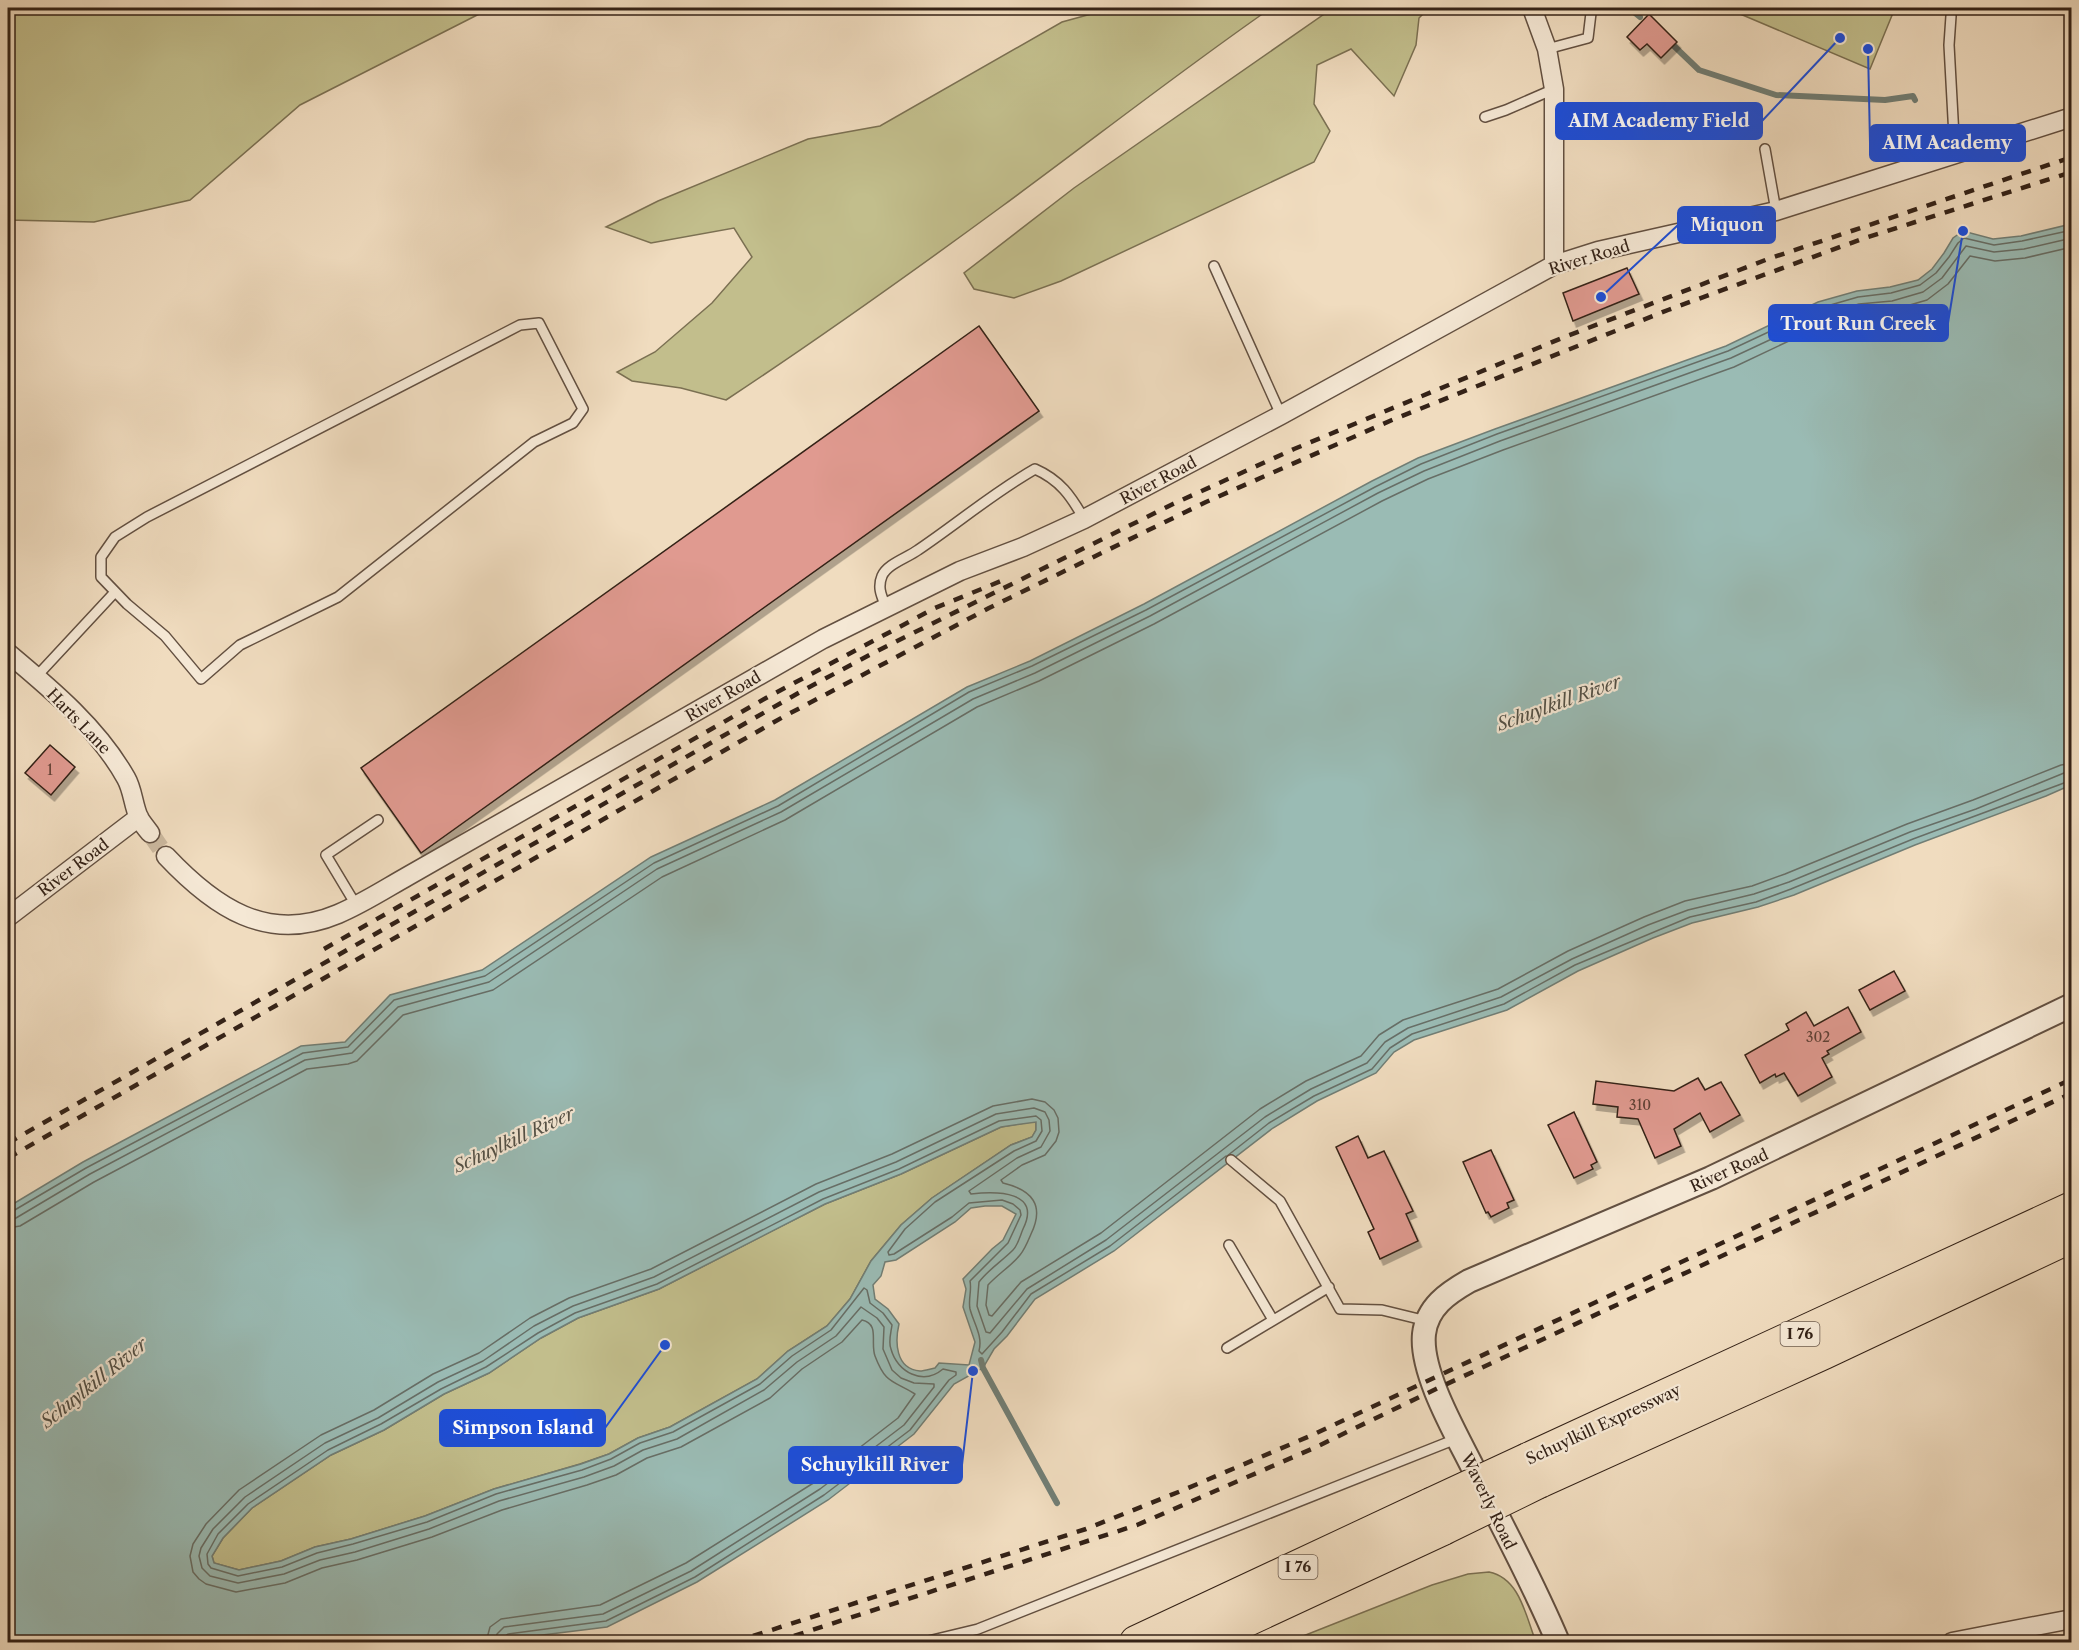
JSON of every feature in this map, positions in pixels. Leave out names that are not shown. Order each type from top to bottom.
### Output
[{"type":"highway","name":"Schuylkill Expressway","points":[[1136,1642],[1437,1516],[1534,1471],[2072,1208]]},
{"type":"highway","name":"Schuylkill Expressway","points":[[1534,1471],[1824,1353],[2072,1236]]},
{"type":"highway","name":"Schuylkill Expressway","points":[[1200,1642],[1437,1516]]},
{"type":"street","points":[[1532,8],[1547,49],[1554,89],[1554,265]]},
{"type":"street","name":"River Road","points":[[166,856],[192,881],[232,911],[255,920],[279,924],[296,925],[318,921],[356,905],[823,639],[960,571],[1023,547],[1084,519],[1281,415],[1554,265],[1598,251],[1776,211],[2072,117]]},
{"type":"street","name":"Harts Lane","points":[[8,653],[36,676],[110,752],[127,780],[139,818],[150,833]]},
{"type":"street","name":"River Road","points":[[8,916],[139,818]]},
{"type":"street","name":"River Road","points":[[1427,1321],[1441,1300],[1469,1281],[1731,1169],[2072,1005]]},
{"type":"street","name":"Waverly Road","points":[[1427,1321],[1424,1334],[1426,1358],[1436,1389],[1558,1642]]},
{"type":"street","points":[[1952,1642],[2072,1619]]},
{"type":"lane","points":[[1547,49],[1588,38],[1591,13]]},
{"type":"lane","points":[[1951,16],[1949,45],[1955,155]]},
{"type":"lane","points":[[1485,117],[1554,89]]},
{"type":"lane","points":[[1765,149],[1776,211]]},
{"type":"lane","points":[[1214,266],[1281,415]]},
{"type":"lane","points":[[539,323],[583,409],[573,423],[534,442],[338,597],[240,645],[201,679],[165,636],[115,592],[101,577],[102,556],[115,537],[147,517],[520,325],[539,323]]},
{"type":"lane","points":[[886,607],[879,584],[882,574],[887,569],[917,551],[1001,489],[1035,469],[1062,485],[1084,519]]},
{"type":"lane","points":[[36,676],[115,592]]},
{"type":"lane","points":[[356,905],[326,855],[378,820]]},
{"type":"lane","points":[[1231,1160],[1280,1201],[1340,1309],[1382,1310],[1427,1321]]},
{"type":"lane","points":[[1229,1245],[1273,1320]]},
{"type":"lane","points":[[1227,1348],[1329,1287]]},
{"type":"lane","points":[[924,1642],[978,1629],[1458,1438]]},
{"type":"shaded area","points":[[8,8],[491,8],[300,105],[190,200],[94,222],[8,220]]},
{"type":"shaded area","points":[[1113,8],[1271,8],[933,256],[726,400],[681,388],[632,381],[617,372],[655,352],[712,303],[752,257],[734,228],[651,243],[606,227],[658,201],[808,139],[880,126],[1062,22]]},
{"type":"shaded area","points":[[1333,8],[1429,8],[1419,18],[1416,45],[1394,96],[1351,49],[1317,65],[1314,104],[1330,131],[1314,162],[1061,281],[1014,298],[974,289],[964,273],[1074,188]]},
{"type":"shaded area","points":[[1726,8],[1895,8],[1870,69]]},
{"type":"shaded area","points":[[1036,1121],[1036,1130],[1032,1137],[1011,1145],[932,1198],[901,1225],[871,1261],[850,1299],[827,1326],[788,1351],[757,1379],[670,1427],[638,1438],[609,1454],[580,1464],[494,1489],[425,1516],[351,1539],[315,1547],[281,1561],[239,1570],[214,1563],[212,1556],[223,1538],[252,1508],[331,1455],[384,1430],[444,1394],[489,1373],[541,1338],[578,1318],[659,1289],[825,1204],[901,1174],[1001,1127]]},
{"type":"shaded area","points":[[1489,1572],[1500,1576],[1515,1590],[1536,1642],[1288,1642],[1432,1585],[1468,1574]]},
{"type":"water","points":[[2071,224],[2071,785],[1915,845],[1794,895],[1758,907],[1692,923],[1653,938],[1578,971],[1507,1010],[1414,1040],[1394,1052],[1376,1073],[1317,1101],[1273,1128],[1114,1251],[1035,1299],[1007,1336],[994,1349],[983,1368],[954,1384],[914,1434],[828,1500],[697,1582],[607,1627],[486,1642],[8,1642],[8,1207],[83,1162],[301,1046],[345,1042],[390,995],[482,970],[651,857],[775,800],[967,687],[1030,661],[1144,604],[1418,458],[1726,346],[1818,302],[1857,291],[1890,287],[1918,280],[1932,269],[1953,238],[1963,231],[1993,239],[2021,236]],"holes":[[[1036,1122],[1036,1130],[1032,1137],[1011,1145],[932,1198],[901,1225],[871,1261],[850,1299],[827,1326],[788,1351],[757,1379],[670,1427],[638,1438],[609,1454],[581,1464],[494,1489],[425,1516],[351,1539],[315,1547],[281,1561],[239,1570],[214,1563],[212,1556],[223,1538],[252,1508],[331,1455],[384,1430],[444,1394],[489,1373],[541,1338],[578,1318],[659,1289],[825,1204],[901,1174],[1001,1127]],[[1002,1206],[1016,1214],[1003,1240],[963,1279],[966,1289],[963,1307],[975,1342],[969,1365],[939,1363],[935,1368],[920,1371],[912,1369],[901,1360],[897,1346],[899,1324],[888,1309],[875,1299],[873,1285],[881,1276],[885,1262],[896,1260],[955,1222],[971,1208]]]},
{"type":"building","points":[[1649,14],[1677,42],[1661,58],[1647,44],[1640,50],[1627,37]]},
{"type":"building","points":[[1627,268],[1639,294],[1573,321],[1563,293]]},
{"type":"building","points":[[979,326],[1039,411],[421,853],[361,768]]},
{"type":"building","points":[[50,745],[75,767],[51,795],[25,773]]},
{"type":"building","points":[[1894,971],[1905,991],[1870,1010],[1859,990]]},
{"type":"building","points":[[1848,1007],[1861,1032],[1827,1051],[1829,1054],[1822,1058],[1832,1077],[1798,1096],[1784,1073],[1776,1077],[1775,1074],[1760,1083],[1745,1055],[1789,1030],[1786,1024],[1806,1012],[1814,1026]]},
{"type":"building","points":[[1698,1078],[1705,1090],[1721,1082],[1740,1115],[1710,1132],[1700,1113],[1674,1129],[1681,1146],[1655,1158],[1638,1119],[1617,1117],[1618,1107],[1593,1104],[1596,1081],[1674,1091]]},
{"type":"building","points":[[1574,1112],[1597,1162],[1591,1165],[1593,1169],[1574,1178],[1548,1125]]},
{"type":"building","points":[[1358,1136],[1368,1158],[1384,1151],[1413,1211],[1406,1214],[1418,1241],[1380,1259],[1368,1232],[1374,1229],[1336,1147]]},
{"type":"building","points":[[1491,1150],[1514,1200],[1507,1203],[1509,1208],[1491,1217],[1488,1212],[1486,1213],[1463,1162]]},
{"type":"waterway","points":[[1629,8],[1640,17]]},
{"type":"waterway","points":[[1674,46],[1699,70],[1776,95],[1885,100],[1913,96],[1915,100]]},
{"type":"waterway","points":[[981,1360],[983,1368],[1057,1503]]},
{"type":"tunnel","points":[[150,833],[166,856]]},
{"type":"railway","points":[[8,1143],[802,691],[875,652],[1173,504],[1294,449],[1562,338],[1768,259],[2072,157]]},
{"type":"railway","points":[[8,1158],[783,717],[989,608],[1206,502],[1392,420],[1668,310],[1862,239],[2072,172]]},
{"type":"railway","points":[[324,949],[766,698],[935,608],[1006,579]]},
{"type":"railway","points":[[734,1642],[1086,1529],[1181,1491],[1310,1436],[2072,1079]]},
{"type":"railway","points":[[775,1642],[1137,1525],[1314,1448],[2072,1093]]},
{"type":"place","name":"AIM Academy Field","points":[[1840,38]]},
{"type":"place","name":"AIM Academy","points":[[1868,49]]},
{"type":"place","name":"Trout Run Creek","points":[[1963,231]]},
{"type":"place","name":"Miquon","points":[[1601,297]]},
{"type":"place","name":"Simpson Island","points":[[665,1345]]},
{"type":"place","name":"Schuylkill River","points":[[973,1371]]}]
